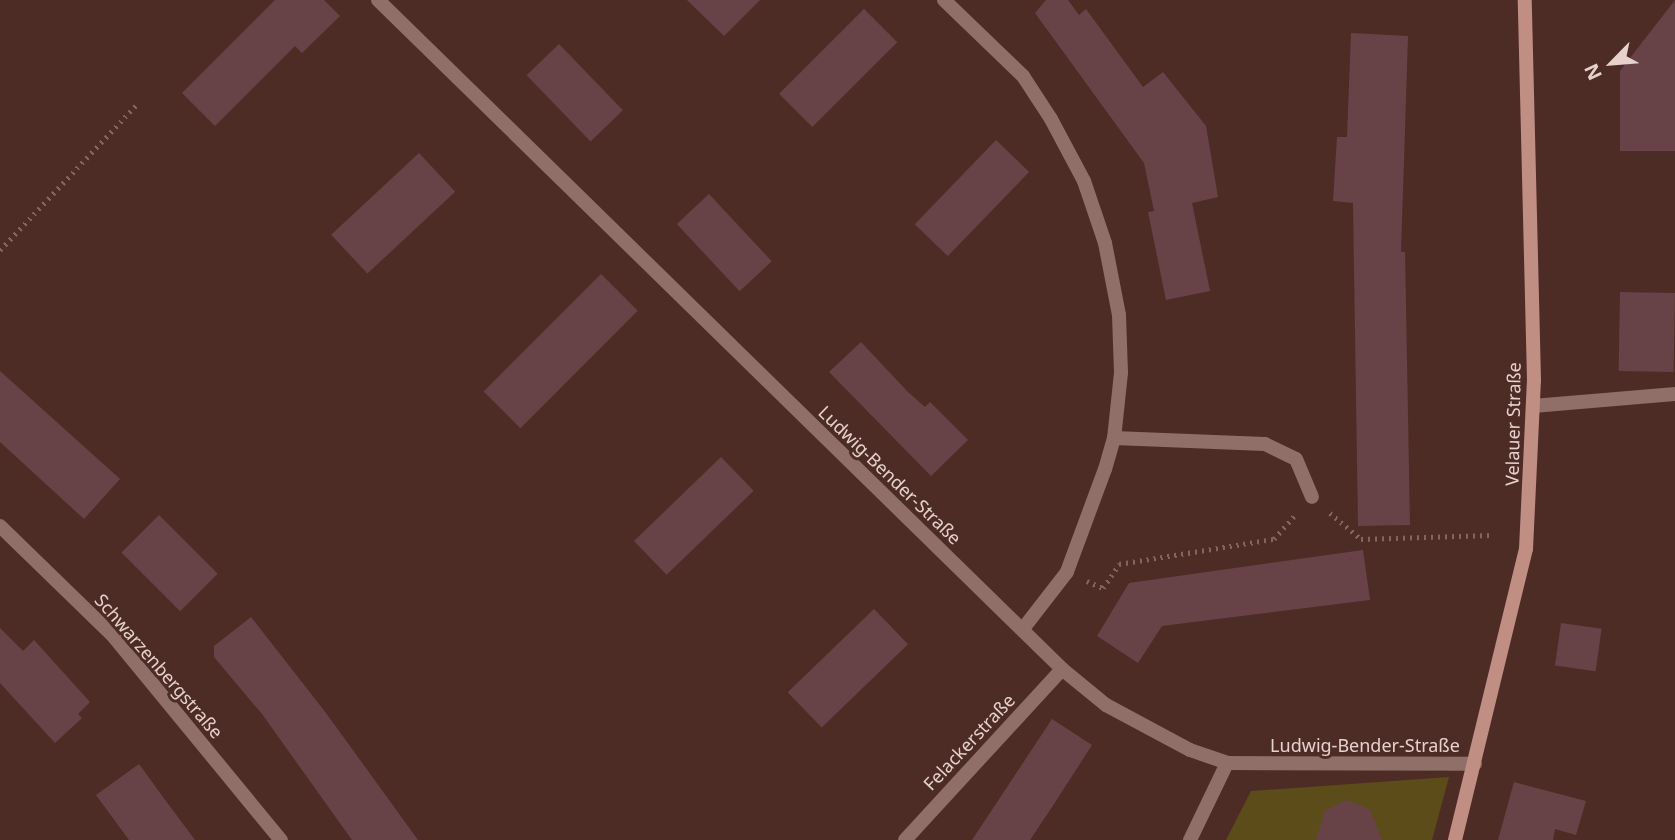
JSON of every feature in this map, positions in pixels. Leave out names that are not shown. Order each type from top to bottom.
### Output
[{"type":"main road","name":"Velauer Straße","points":[[1455,840],[1526,549],[1533,406],[1525,0]]},
{"type":"street","name":"Ludwig-Bender-Straße","points":[[378,0],[1062,670],[1106,705],[1190,750],[1227,763],[1475,764]]},
{"type":"street","points":[[944,0],[1023,76],[1084,180],[1105,243],[1119,315],[1121,373],[1114,438],[1067,572],[1022,630]]},
{"type":"street","points":[[1533,406],[1675,394]]},
{"type":"street","points":[[1114,438],[1265,444],[1297,459],[1312,497]]},
{"type":"street","name":"Schwarzenbergstraße","points":[[0,526],[114,637],[281,840]]},
{"type":"street","name":"Felackerstraße","points":[[905,840],[1062,670]]},
{"type":"street","points":[[1190,840],[1227,763]]},
{"type":"path","points":[[0,250],[138,103]]},
{"type":"path","points":[[1067,572],[1103,588],[1119,564],[1273,539],[1312,497],[1361,540],[1491,535]]},
{"type":"shaded area","points":[[1449,777],[1432,840],[1226,840],[1251,791]]},
{"type":"building","points":[[275,0],[324,0],[340,16],[302,53],[295,46],[215,126],[182,93]]},
{"type":"building","points":[[687,0],[760,0],[724,36]]},
{"type":"building","points":[[1046,0],[1068,0],[1079,15],[1086,9],[1143,87],[1163,72],[1206,126],[1218,197],[1192,203],[1210,291],[1166,300],[1148,212],[1154,211],[1144,163],[1035,13]]},
{"type":"building","points":[[1675,0],[1675,151],[1620,151],[1620,71]]},
{"type":"building","points":[[864,9],[897,42],[812,127],[779,94]]},
{"type":"building","points":[[1351,33],[1408,36],[1401,252],[1405,252],[1410,525],[1358,526],[1353,203],[1333,201],[1337,137],[1347,137]]},
{"type":"building","points":[[559,44],[623,110],[591,141],[527,75]]},
{"type":"building","points":[[996,140],[1029,172],[948,256],[915,224]]},
{"type":"building","points":[[419,153],[455,192],[367,274],[331,235]]},
{"type":"building","points":[[709,194],[772,261],[740,291],[677,224]]},
{"type":"building","points":[[601,274],[638,311],[520,428],[484,391]]},
{"type":"building","points":[[1620,292],[1675,293],[1674,372],[1619,371]]},
{"type":"building","points":[[861,342],[908,392],[925,407],[930,402],[968,440],[931,476],[829,372]]},
{"type":"building","points":[[0,371],[120,479],[84,519],[0,442]]},
{"type":"building","points":[[721,457],[754,491],[667,575],[634,541]]},
{"type":"building","points":[[159,515],[218,574],[180,611],[122,552]]},
{"type":"building","points":[[1363,550],[1370,600],[1162,626],[1138,663],[1097,636],[1129,583]]},
{"type":"building","points":[[874,609],[908,644],[822,728],[788,692]]},
{"type":"building","points":[[251,617],[326,713],[418,840],[352,840],[262,714],[214,657],[214,646]]},
{"type":"building","points":[[1561,623],[1602,629],[1596,671],[1555,666]]},
{"type":"building","points":[[0,628],[23,651],[34,640],[90,702],[78,714],[82,718],[55,743],[0,683]]},
{"type":"building","points":[[1052,719],[1092,745],[1054,804],[1030,840],[972,840]]},
{"type":"building","points":[[139,764],[195,840],[129,840],[96,795]]},
{"type":"building","points":[[1514,782],[1586,801],[1576,835],[1555,829],[1553,840],[1498,840]]},
{"type":"building","points":[[1347,800],[1370,809],[1382,840],[1316,840],[1325,810]]}]
